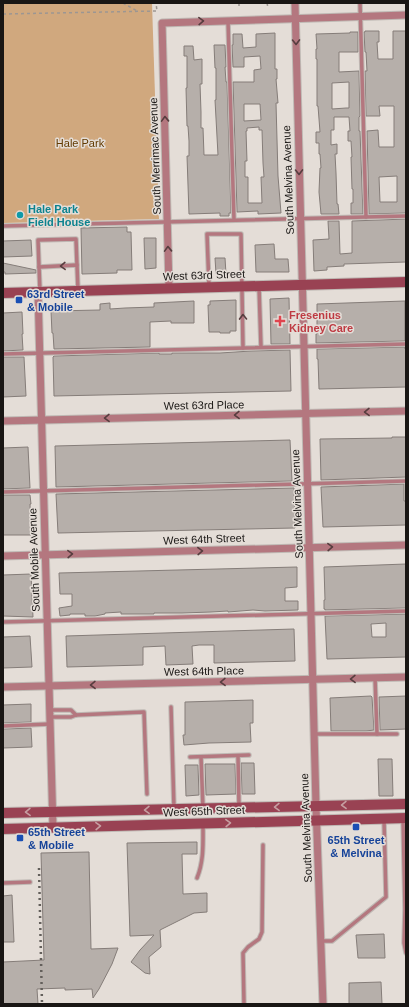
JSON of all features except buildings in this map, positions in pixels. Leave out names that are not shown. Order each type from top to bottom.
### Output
[{"type":"street","name":"South Melvina Avenue","points":[[295,3],[309,548],[314,680],[316,806],[323,1004]]},
{"type":"street","points":[[228,20],[406,15]]},
{"type":"street","name":"South Merrimac Avenue","points":[[170,288],[162,23],[228,20]]},
{"type":"street","name":"West 63rd Street","points":[[3,293],[406,282]]},
{"type":"street","name":"South Mobile Avenue","points":[[39,292],[41,420],[53,828]]},
{"type":"street","name":"West 63rd Place","points":[[3,421],[406,411]]},
{"type":"street","name":"West 64th Street","points":[[3,556],[406,545]]},
{"type":"street","name":"West 64th Place","points":[[3,687],[406,677]]},
{"type":"street","name":"West 65th Street","points":[[3,813],[406,804]]},
{"type":"street","name":"West 65th Street","points":[[3,829],[404,818]]},
{"type":"lane","points":[[360,3],[366,217]]},
{"type":"lane","points":[[228,20],[234,220]]},
{"type":"lane","points":[[3,226],[406,216]]},
{"type":"lane","points":[[209,287],[207,234],[241,234],[243,348]]},
{"type":"lane","points":[[39,292],[38,240],[76,238],[78,291]]},
{"type":"lane","points":[[39,267],[77,265]]},
{"type":"lane","points":[[259,286],[261,347]]},
{"type":"lane","points":[[3,354],[406,344]]},
{"type":"lane","points":[[3,492],[406,481]]},
{"type":"lane","points":[[3,622],[406,611]]},
{"type":"lane","points":[[375,678],[376,734]]},
{"type":"lane","points":[[171,707],[174,809]]},
{"type":"lane","points":[[3,726],[50,717],[71,710],[76,715]]},
{"type":"lane","points":[[50,717],[144,712],[147,794]]},
{"type":"lane","points":[[315,734],[397,734]]},
{"type":"lane","points":[[190,757],[249,755]]},
{"type":"lane","points":[[238,756],[239,808]]},
{"type":"lane","points":[[201,757],[203,808]]},
{"type":"lane","points":[[404,818],[404,943],[406,953]]},
{"type":"lane","points":[[321,941],[332,941],[386,897],[384,819]]},
{"type":"lane","points":[[197,878],[200,871],[202,853],[203,824]]},
{"type":"lane","points":[[244,1004],[243,954],[248,947],[259,939],[262,932],[262,844]]},
{"type":"lane","points":[[3,883],[30,882]]},
{"type":"path","points":[[123,3],[137,11]]},
{"type":"path","points":[[3,14],[157,11],[156,3]]},
{"type":"path","points":[[239,3],[239,9]]},
{"type":"path","points":[[267,3],[268,8]]},
{"type":"green space","name":"Hale Park","points":[[3,3],[152,3],[159,219],[3,223]]},
{"type":"railway","points":[[39,868],[42,1004]]},
{"type":"place","name":"Hale Park Field House","points":[[20,215]]},
{"type":"place","name":"63rd Street & Mobile","points":[[19,300]]},
{"type":"place","name":"Fresenius Kidney Care","points":[[280,321]]},
{"type":"place","name":"65th Street & Melvina","points":[[356,827]]},
{"type":"place","name":"65th Street & Mobile","points":[[20,838]]}]
